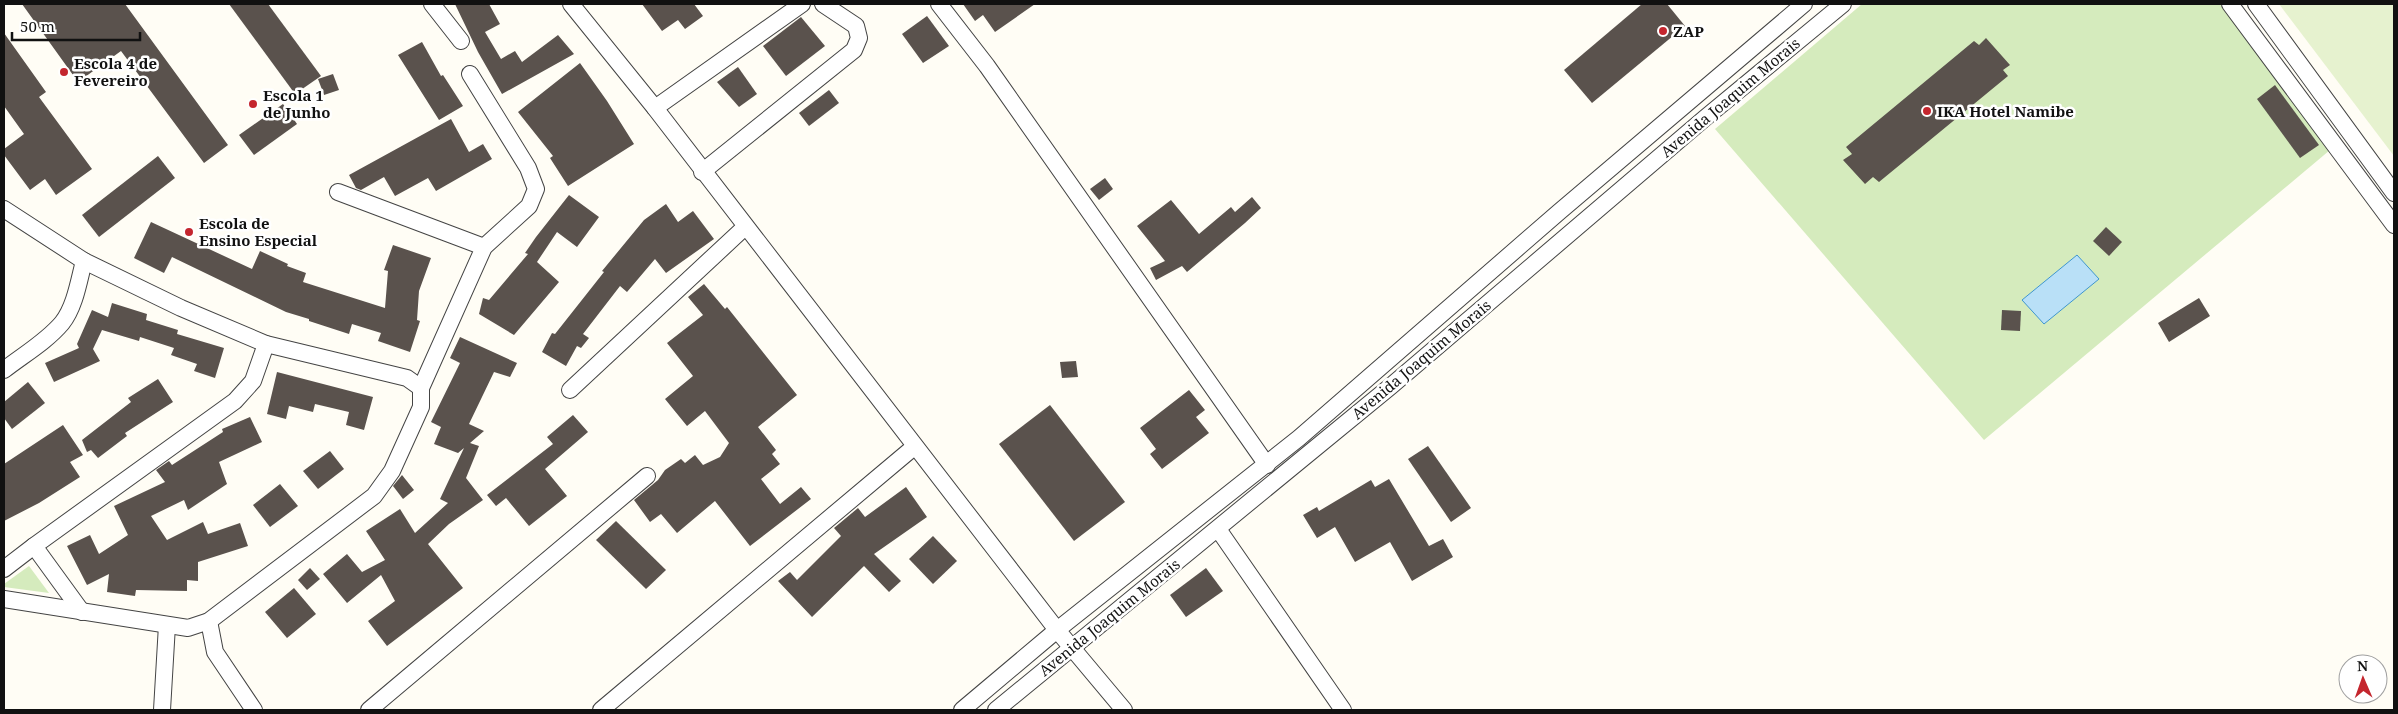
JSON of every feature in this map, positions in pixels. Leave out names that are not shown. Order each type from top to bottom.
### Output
[{"type":"street","points":[[432,4],[461,40]]},
{"type":"street","points":[[571,4],[655,108],[702,172],[1057,630],[1124,710]]},
{"type":"street","points":[[655,108],[802,4]]},
{"type":"street","points":[[702,172],[854,50],[859,38],[856,26],[824,4]]},
{"type":"street","points":[[939,4],[987,66],[1267,465]]},
{"type":"street","name":"Avenida Joaquim Morais","points":[[962,710],[1057,630],[1267,465],[1566,206],[1804,4]]},
{"type":"street","name":"Avenida Joaquim Morais","points":[[996,710],[1072,646],[1218,529],[1843,4]]},
{"type":"street","points":[[2230,4],[2394,225]]},
{"type":"street","points":[[2256,4],[2394,193]]},
{"type":"street","points":[[4,599],[188,628],[209,622],[374,496],[392,472],[421,407],[421,388],[484,247],[529,206],[536,189],[528,168],[470,74]]},
{"type":"street","points":[[338,192],[484,247]]},
{"type":"street","points":[[4,209],[84,261],[181,308],[266,344],[407,378],[421,388]]},
{"type":"street","points":[[570,390],[745,227]]},
{"type":"street","points":[[4,370],[45,340],[63,322],[73,302],[84,261]]},
{"type":"street","points":[[4,569],[235,401],[253,381],[266,344]]},
{"type":"street","points":[[601,710],[914,447]]},
{"type":"street","points":[[369,710],[647,476]]},
{"type":"street","points":[[1218,529],[1343,710]]},
{"type":"street","points":[[34,546],[82,612]]},
{"type":"street","points":[[209,622],[215,652],[254,710]]},
{"type":"street","points":[[162,710],[167,625]]},
{"type":"green space","points":[[1862,4],[2220,4],[2330,150],[1984,440],[1715,129]]},
{"type":"green space","points":[[2279,4],[2394,4],[2394,156]]},
{"type":"green space","points":[[29,566],[49,593],[4,587],[4,584]]},
{"type":"water","points":[[2077,255],[2099,279],[2044,324],[2022,300]]},
{"type":"building","points":[[22,4],[125,4],[228,145],[204,163],[121,51],[78,82]]},
{"type":"building","points":[[229,4],[268,4],[321,76],[295,94]]},
{"type":"building","points":[[455,4],[489,4],[500,24],[485,32],[501,59],[515,51],[522,62],[558,35],[574,54],[502,94],[478,52]]},
{"type":"building","points":[[642,4],[694,4],[703,16],[685,29],[678,20],[662,31]]},
{"type":"building","points":[[963,4],[1035,4],[995,32],[983,15],[975,21]]},
{"type":"building","points":[[1642,4],[1667,4],[1685,26],[1592,103],[1564,70]]},
{"type":"building","points":[[927,16],[949,46],[923,63],[902,34]]},
{"type":"building","points":[[801,17],[825,46],[786,76],[763,46]]},
{"type":"building","points":[[4,33],[46,92],[39,97],[92,169],[56,195],[45,179],[30,190],[4,155],[4,149],[24,134],[4,106]]},
{"type":"building","name":"IKA Hotel Namibe","points":[[1986,38],[2010,65],[2003,70],[2008,76],[1879,182],[1873,177],[1865,184],[1843,160],[1852,154],[1846,147],[1974,41],[1979,45]]},
{"type":"building","points":[[422,42],[441,76],[443,75],[463,106],[439,120],[398,55]]},
{"type":"building","points":[[580,63],[634,144],[568,186],[550,158],[553,156],[518,112]]},
{"type":"building","points":[[738,67],[757,94],[739,107],[717,82]]},
{"type":"building","points":[[333,74],[339,90],[324,95],[318,79]]},
{"type":"building","points":[[2275,85],[2319,145],[2300,158],[2257,99]]},
{"type":"building","points":[[829,90],[839,103],[809,126],[799,113]]},
{"type":"building","points":[[283,104],[297,124],[254,155],[239,135]]},
{"type":"building","points":[[451,119],[469,152],[483,144],[492,159],[436,191],[428,178],[395,196],[384,177],[361,190],[356,188],[349,175]]},
{"type":"building","points":[[158,156],[175,178],[99,237],[82,215]]},
{"type":"building","points":[[1105,178],[1113,189],[1099,200],[1090,189]]},
{"type":"building","points":[[569,195],[599,217],[577,247],[557,232],[537,262],[559,282],[514,335],[479,314],[483,298],[489,300],[528,254],[525,253]]},
{"type":"building","points":[[1252,197],[1261,208],[1245,223],[1187,272],[1182,266],[1156,280],[1150,268],[1165,261],[1137,226],[1171,200],[1199,234],[1231,207],[1235,212]]},
{"type":"building","points":[[666,204],[678,222],[693,211],[714,239],[666,273],[655,259],[627,292],[620,286],[583,334],[589,338],[581,348],[577,346],[566,366],[542,352],[552,333],[555,334],[604,272],[602,271],[644,220]]},
{"type":"building","points":[[151,222],[252,269],[260,251],[288,264],[287,266],[306,273],[303,282],[385,308],[388,271],[384,270],[393,245],[431,258],[419,291],[417,320],[420,321],[410,352],[378,341],[381,333],[352,324],[349,334],[286,312],[172,257],[164,273],[134,258]]},
{"type":"building","points":[[2106,227],[2122,242],[2109,256],[2093,241]]},
{"type":"building","points":[[704,284],[725,309],[727,307],[797,395],[758,427],[776,450],[772,454],[780,464],[761,479],[780,504],[801,487],[811,499],[750,546],[715,501],[677,533],[661,514],[650,522],[634,500],[658,480],[665,470],[681,459],[685,463],[695,455],[703,465],[720,457],[729,443],[705,411],[687,426],[665,399],[693,376],[667,343],[703,315],[688,297]]},
{"type":"building","points":[[2199,298],[2210,316],[2169,342],[2158,323]]},
{"type":"building","points":[[112,303],[147,314],[146,320],[178,330],[177,334],[224,348],[215,378],[194,371],[197,364],[171,355],[174,348],[140,337],[139,341],[102,330],[93,349],[100,361],[54,382],[45,363],[79,348],[77,344],[92,310],[108,317]]},
{"type":"building","points":[[2002,310],[2021,311],[2020,331],[2001,330]]},
{"type":"building","points":[[460,337],[517,363],[510,377],[494,372],[469,424],[484,431],[470,443],[479,446],[466,478],[483,500],[449,524],[428,544],[463,588],[387,646],[368,621],[395,601],[381,575],[347,603],[323,574],[347,554],[362,572],[385,560],[366,531],[400,509],[415,533],[448,503],[440,499],[464,448],[458,453],[434,444],[441,427],[431,422],[460,363],[450,358]]},
{"type":"building","points":[[1076,361],[1078,377],[1062,378],[1060,362]]},
{"type":"building","points":[[277,372],[373,397],[364,430],[346,425],[349,412],[315,404],[313,412],[289,406],[286,419],[267,414]]},
{"type":"building","points":[[158,379],[173,402],[125,433],[127,436],[98,458],[91,450],[87,452],[82,440],[131,402],[128,398]]},
{"type":"building","points":[[28,382],[45,403],[12,429],[4,418],[4,402]]},
{"type":"building","points":[[1189,390],[1205,410],[1196,417],[1209,433],[1162,469],[1150,454],[1156,449],[1140,428]]},
{"type":"building","points":[[1050,405],[1125,502],[1074,541],[999,444]]},
{"type":"building","points":[[573,415],[588,432],[545,469],[567,496],[529,526],[506,498],[496,506],[487,495],[553,444],[547,437]]},
{"type":"building","points":[[250,417],[262,442],[219,462],[227,484],[188,510],[184,500],[151,516],[167,540],[203,522],[208,534],[240,523],[248,546],[198,562],[198,581],[187,580],[187,591],[136,590],[135,596],[107,592],[109,574],[87,585],[67,546],[90,535],[99,554],[128,535],[114,506],[165,482],[156,470],[169,461],[172,465],[223,432],[222,429]]},
{"type":"building","points":[[63,425],[83,455],[70,462],[80,477],[39,503],[4,521],[4,464]]},
{"type":"building","points":[[1428,446],[1471,508],[1451,522],[1408,459]]},
{"type":"building","points":[[330,451],[344,469],[318,489],[303,471]]},
{"type":"building","points":[[402,475],[414,490],[403,499],[393,486]]},
{"type":"building","points":[[1389,479],[1429,546],[1443,539],[1453,557],[1412,581],[1390,542],[1355,562],[1335,527],[1317,538],[1303,515],[1317,507],[1319,511],[1371,480],[1375,487]]},
{"type":"building","points":[[280,484],[298,506],[270,527],[253,505]]},
{"type":"building","points":[[906,487],[927,517],[874,554],[901,581],[889,592],[864,566],[812,617],[778,581],[790,572],[797,580],[841,536],[834,528],[858,508],[865,517]]},
{"type":"building","points":[[616,521],[666,570],[646,589],[596,540]]},
{"type":"building","points":[[933,536],[957,561],[933,584],[909,559]]},
{"type":"building","points":[[310,568],[320,579],[307,590],[298,580]]},
{"type":"building","points":[[1206,568],[1223,591],[1186,617],[1170,595]]},
{"type":"building","points":[[294,588],[316,614],[287,638],[265,612]]},
{"type":"place","name":"ZAP","points":[[1663,31]]},
{"type":"place","name":"Escola 4 de Fevereiro","points":[[64,72]]},
{"type":"place","name":"Escola 1 de Junho","points":[[253,104]]},
{"type":"place","name":"IKA Hotel Namibe","points":[[1927,111]]},
{"type":"place","name":"Escola de Ensino Especial","points":[[189,232]]}]
